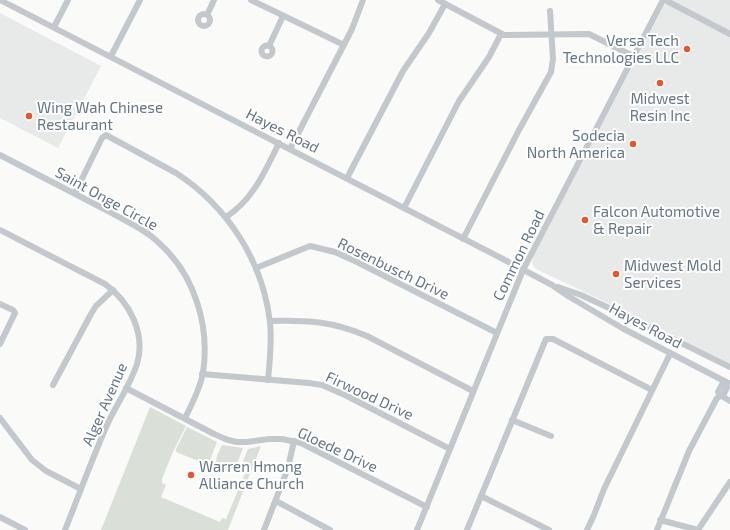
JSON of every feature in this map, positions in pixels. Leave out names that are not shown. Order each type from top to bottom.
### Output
[{"type":"street","name":"Hayes Road","points":[[0,0],[463,238],[552,285],[612,322],[670,354],[728,383]]},
{"type":"street","points":[[54,27],[68,0]]},
{"type":"street","points":[[111,56],[140,0]]},
{"type":"street","points":[[207,15],[214,0]]},
{"type":"street","points":[[251,0],[344,45]]},
{"type":"street","points":[[290,149],[352,29],[363,0]]},
{"type":"street","points":[[438,0],[501,34],[589,34],[633,56]]},
{"type":"street","points":[[664,0],[730,34]]},
{"type":"street","name":"Common Road","points":[[417,530],[523,270],[633,56],[664,0]]},
{"type":"street","points":[[347,178],[403,71],[429,33],[445,4]]},
{"type":"street","points":[[463,238],[551,72],[553,59],[550,11]]},
{"type":"street","points":[[269,46],[284,16]]},
{"type":"street","points":[[404,208],[459,101],[489,57],[501,34]]},
{"type":"street","points":[[75,193],[102,138],[106,135],[163,165],[187,180],[202,193],[226,218],[244,245],[256,268],[270,321],[271,357],[268,380]]},
{"type":"street","points":[[226,218],[242,205],[252,194],[279,143]]},
{"type":"street","name":"Saint Onge Circle","points":[[0,155],[75,193],[151,236],[167,250],[178,264],[189,282],[198,304],[205,343],[202,374],[196,394],[185,418]]},
{"type":"street","name":"Alger Avenue","points":[[0,230],[105,284],[113,290],[128,307],[138,337],[139,345],[137,363],[107,425],[65,530]]},
{"type":"street","name":"Rosenbusch Drive","points":[[256,268],[298,252],[305,247],[315,246],[335,252],[357,262],[497,333]]},
{"type":"street","name":"Hayes Road","points":[[552,285],[581,295],[617,311],[730,367]]},
{"type":"street","points":[[53,385],[90,314],[96,306],[113,290]]},
{"type":"street","points":[[0,304],[13,310],[15,313],[0,344]]},
{"type":"street","points":[[612,322],[617,311]]},
{"type":"street","points":[[270,321],[316,321],[352,330],[367,336],[473,391]]},
{"type":"street","points":[[467,530],[546,339],[553,339],[652,390]]},
{"type":"street","points":[[587,530],[604,489],[670,354]]},
{"type":"street","name":"Firwood Drive","points":[[202,374],[309,383],[331,389],[450,449]]},
{"type":"street","points":[[657,530],[689,451],[720,395],[718,392],[728,383]]},
{"type":"street","name":"Gloede Drive","points":[[126,388],[228,440],[247,442],[269,438],[294,441],[307,446],[426,507]]},
{"type":"street","points":[[720,395],[730,400]]},
{"type":"street","points":[[0,418],[38,466],[81,489]]},
{"type":"street","points":[[512,420],[551,436]]},
{"type":"street","points":[[264,530],[288,468],[294,441]]},
{"type":"street","points":[[660,520],[698,530],[730,482]]},
{"type":"street","points":[[481,496],[549,530]]},
{"type":"street","points":[[276,501],[330,530]]},
{"type":"street","points":[[0,517],[25,530]]},
{"type":"shaded area","points":[[667,0],[730,0],[730,364],[654,325],[538,270],[532,263],[533,257]]},
{"type":"shaded area","points":[[0,13],[101,66],[58,148],[0,118]]},
{"type":"shaded area","points":[[150,407],[186,426],[172,454],[162,479],[162,483],[166,485],[161,497],[220,522],[222,518],[226,519],[249,464],[243,461],[248,449],[261,446],[228,530],[101,530]]},
{"type":"shaded area","points":[[187,427],[217,442],[208,465],[176,452],[176,449]]},
{"type":"shaded area","points":[[222,445],[243,448],[235,469],[232,471],[223,469],[217,464],[216,458]]},
{"type":"place","name":"Versa Tech Technologies LLC","points":[[687,49]]},
{"type":"place","name":"Midwest Resin Inc","points":[[660,83]]},
{"type":"place","name":"Wing Wah Chinese Restaurant","points":[[29,116]]},
{"type":"place","name":"Sodecia North America","points":[[633,144]]},
{"type":"place","name":"Falcon Automotive & Repair","points":[[585,220]]},
{"type":"place","name":"Midwest Mold Services","points":[[616,274]]},
{"type":"place","name":"Warren Hmong Alliance Church","points":[[191,475]]}]
